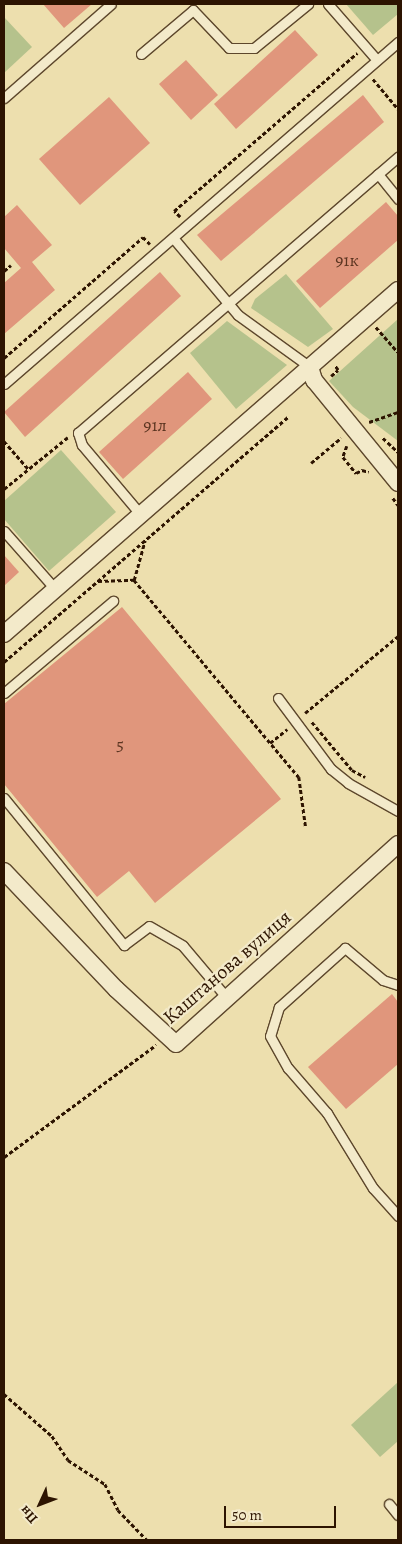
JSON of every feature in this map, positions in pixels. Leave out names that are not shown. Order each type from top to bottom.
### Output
[{"type":"street","points":[[4,634],[398,290]]},
{"type":"street","points":[[310,366],[314,380],[395,490]]},
{"type":"street","name":"Каштанова вулиця","points":[[4,871],[116,989],[176,1044],[398,844]]},
{"type":"lane","points":[[4,98],[111,4]]},
{"type":"lane","points":[[141,54],[192,7],[229,48],[254,48],[308,4]]},
{"type":"lane","points":[[328,4],[377,60]]},
{"type":"lane","points":[[4,384],[188,227],[398,42]]},
{"type":"lane","points":[[141,515],[82,445],[78,433],[398,157]]},
{"type":"lane","points":[[378,174],[398,199]]},
{"type":"lane","points":[[174,239],[238,314],[310,366]]},
{"type":"lane","points":[[4,531],[56,590]]},
{"type":"lane","points":[[4,693],[113,601]]},
{"type":"lane","points":[[278,698],[331,769],[348,784],[398,811]]},
{"type":"lane","points":[[4,798],[124,945],[149,926],[183,946],[227,998]]},
{"type":"lane","points":[[398,985],[383,980],[345,948],[279,1007],[270,1036],[288,1068],[327,1113],[373,1188],[398,1216]]},
{"type":"lane","points":[[389,1504],[398,1515]]},
{"type":"path","points":[[188,227],[174,211],[358,52]]},
{"type":"path","points":[[364,84],[372,78],[398,108]]},
{"type":"path","points":[[174,224],[181,218]]},
{"type":"path","points":[[4,358],[143,237],[158,253]]},
{"type":"path","points":[[150,245],[156,240]]},
{"type":"path","points":[[4,271],[11,265]]},
{"type":"path","points":[[368,317],[398,352]]},
{"type":"path","points":[[325,354],[338,370],[326,380]]},
{"type":"path","points":[[371,429],[364,423],[398,412]]},
{"type":"path","points":[[4,662],[289,416]]},
{"type":"path","points":[[4,489],[66,438],[78,433]]},
{"type":"path","points":[[378,434],[398,452]]},
{"type":"path","points":[[311,463],[341,438],[347,446],[343,457],[356,473],[362,470],[374,475]]},
{"type":"path","points":[[4,441],[28,469]]},
{"type":"path","points":[[395,490],[398,504]]},
{"type":"path","points":[[134,580],[146,539]]},
{"type":"path","points":[[98,581],[134,580]]},
{"type":"path","points":[[134,580],[299,777],[306,830]]},
{"type":"path","points":[[368,779],[352,770],[305,713],[398,636]]},
{"type":"path","points":[[4,1157],[93,1094],[151,1048],[169,1038]]},
{"type":"path","points":[[4,1394],[52,1436],[68,1460],[105,1484],[118,1510],[147,1540]]},
{"type":"green space","points":[[346,4],[398,4],[398,14],[373,35]]},
{"type":"green space","points":[[4,17],[32,47],[4,73]]},
{"type":"green space","points":[[286,274],[333,329],[308,347],[251,308],[255,299]]},
{"type":"green space","points":[[398,319],[398,441],[353,407],[329,381]]},
{"type":"green space","points":[[227,321],[287,365],[236,409],[190,353]]},
{"type":"green space","points":[[61,450],[116,512],[49,571],[4,519],[4,501]]},
{"type":"green space","points":[[398,1382],[398,1441],[380,1457],[351,1425]]},
{"type":"building","points":[[43,4],[92,4],[64,28]]},
{"type":"building","points":[[295,30],[318,55],[236,129],[214,104]]},
{"type":"building","points":[[186,60],[218,95],[191,120],[159,84]]},
{"type":"building","points":[[363,95],[384,122],[221,261],[197,235]]},
{"type":"building","points":[[109,97],[150,143],[80,205],[39,159]]},
{"type":"building","points":[[386,202],[398,216],[398,240],[320,308],[296,281]]},
{"type":"building","points":[[17,205],[52,245],[32,262],[55,290],[4,334],[4,283],[21,268],[4,248],[4,217]]},
{"type":"building","points":[[160,272],[181,296],[25,437],[4,412]]},
{"type":"building","points":[[188,372],[212,399],[123,479],[99,452]]},
{"type":"building","points":[[4,555],[19,572],[4,586]]},
{"type":"building","points":[[122,607],[281,799],[155,903],[129,871],[97,897],[4,784],[4,704]]},
{"type":"building","points":[[392,994],[398,1002],[398,1064],[346,1109],[308,1067]]}]
